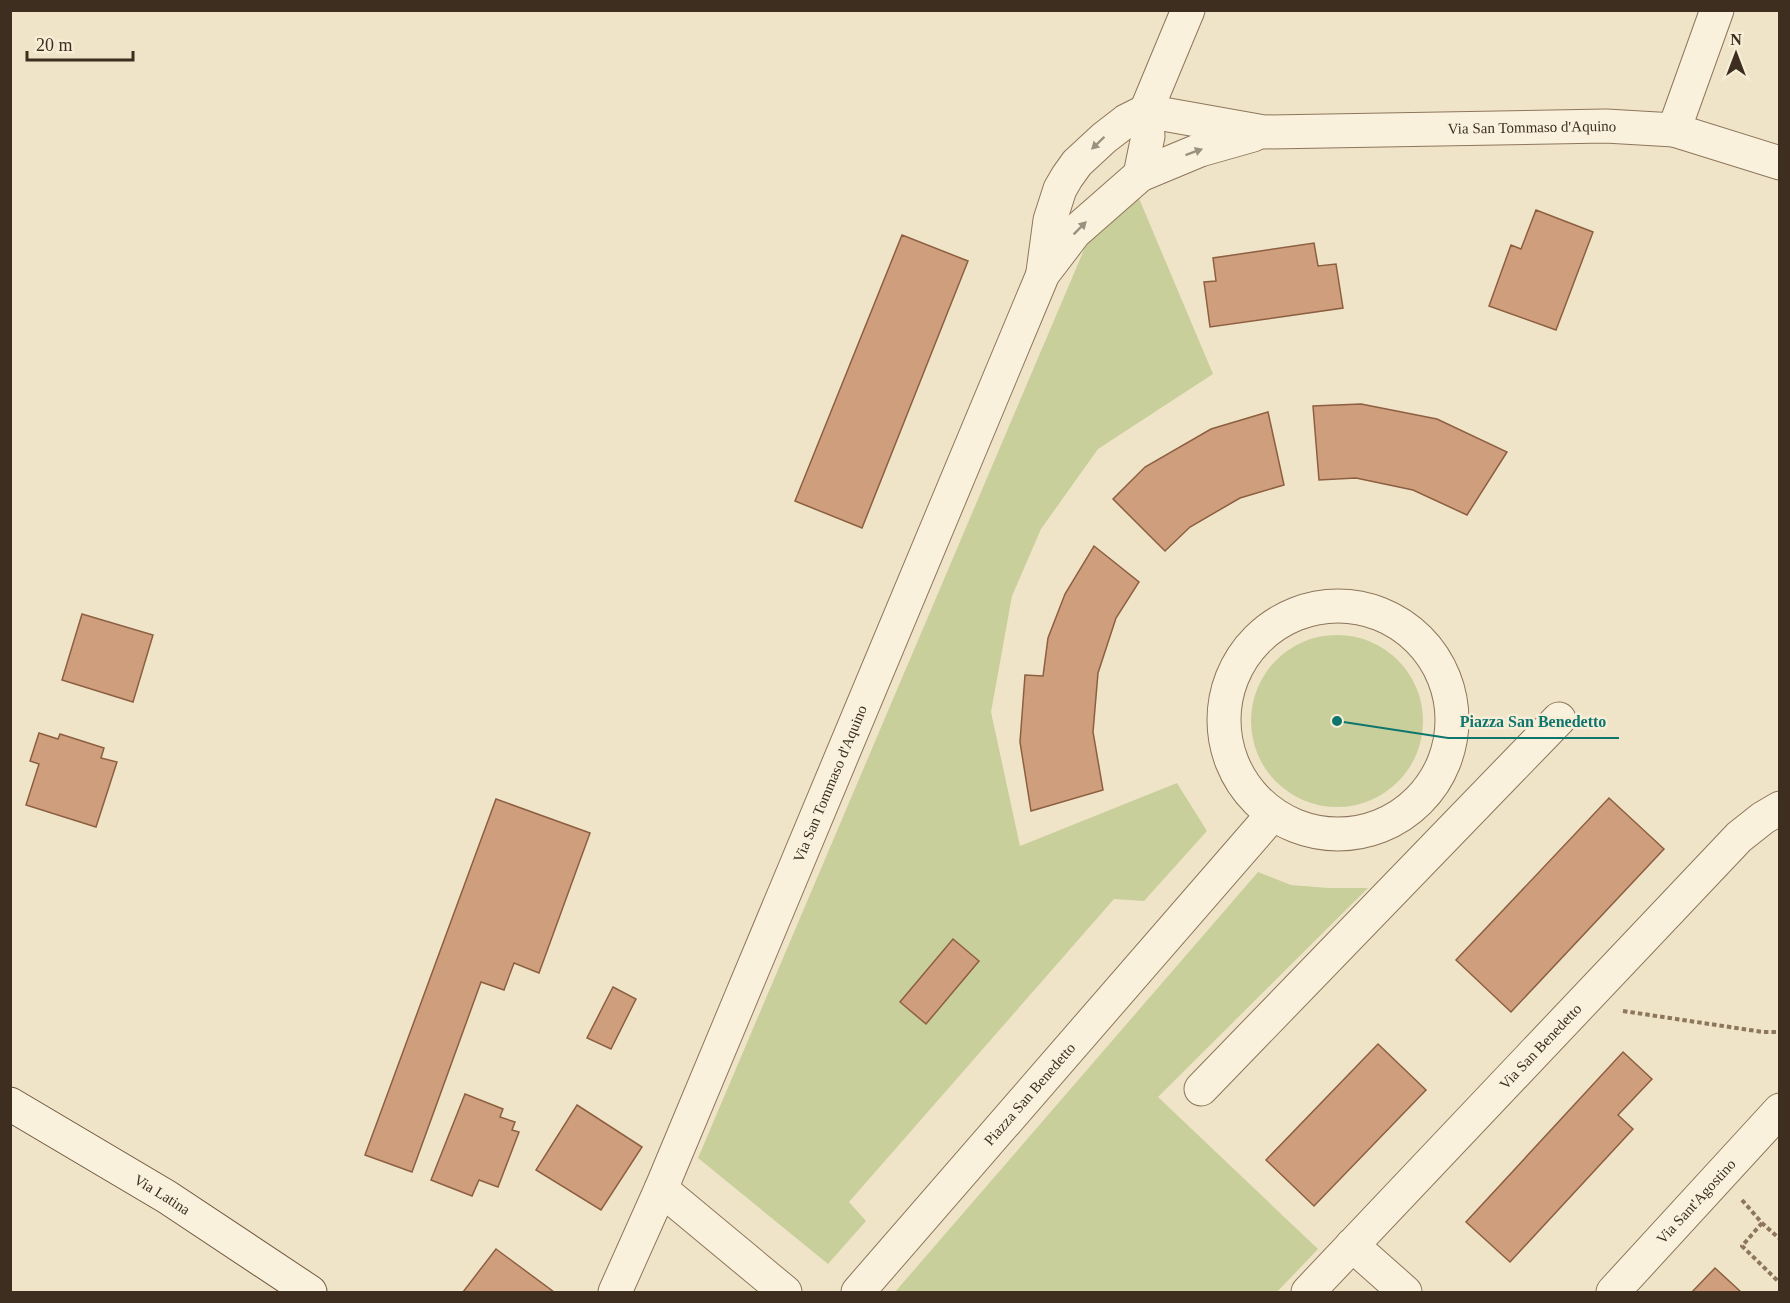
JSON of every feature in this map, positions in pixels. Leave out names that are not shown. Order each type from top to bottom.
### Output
[{"type":"street","points":[[1140,175],[1148,136],[1146,111],[1188,10]]},
{"type":"street","points":[[1674,130],[1718,10]]},
{"type":"street","name":"Via San Tommaso d'Aquino","points":[[1043,274],[1050,220],[1060,189],[1067,177],[1077,163],[1109,133],[1146,111],[1264,132],[1606,126],[1674,130],[1779,162]]},
{"type":"street","name":"Via San Tommaso d'Aquino","points":[[615,1293],[661,1189],[1043,274],[1075,232],[1140,175],[1200,150],[1264,132]]},
{"type":"street","points":[[1320,607],[1357,607],[1393,619],[1422,642],[1443,673],[1453,709],[1450,746],[1436,780],[1412,808],[1380,827],[1343,835],[1306,831],[1272,815],[1244,787],[1227,752],[1223,714],[1225,705],[1232,676],[1252,643],[1272,626],[1295,614],[1320,607]]},
{"type":"street","points":[[1201,1089],[1559,719]]},
{"type":"street","points":[[1412,808],[1445,839]]},
{"type":"street","name":"Via San Benedetto","points":[[1308,1293],[1739,837],[1751,826],[1779,808]]},
{"type":"street","name":"Piazza San Benedetto","points":[[858,1293],[1272,815]]},
{"type":"street","name":"Via Latina","points":[[10,1104],[167,1197],[310,1293]]},
{"type":"street","name":"Via Sant'Agostino","points":[[1613,1293],[1779,1110]]},
{"type":"street","points":[[661,1189],[785,1293]]},
{"type":"street","points":[[1352,1245],[1405,1293]]},
{"type":"path","points":[[1580,1005],[1763,1032],[1779,1032]]},
{"type":"path","points":[[1721,1174],[1762,1223],[1779,1239]]},
{"type":"path","points":[[1762,1223],[1742,1246],[1779,1283]]},
{"type":"green space","points":[[1138,196],[1213,374],[1098,449],[1041,529],[1012,596],[991,712],[1020,846],[1177,783],[1207,831],[1144,901],[1114,899],[849,1202],[866,1221],[828,1264],[698,1158],[1086,245]]},
{"type":"green space","points":[[1337,635],[1370,642],[1398,660],[1416,688],[1423,721],[1416,754],[1398,782],[1370,800],[1337,807],[1304,800],[1276,782],[1258,754],[1251,721],[1258,688],[1276,660],[1304,642]]},
{"type":"green space","points":[[1258,872],[1291,885],[1368,888],[1158,1097],[1318,1249],[1277,1292],[895,1292]]},
{"type":"building","points":[[1536,210],[1593,232],[1556,330],[1489,306],[1511,245],[1521,249]]},
{"type":"building","points":[[902,235],[968,261],[862,528],[795,501]]},
{"type":"building","points":[[1314,243],[1318,266],[1336,264],[1343,308],[1210,327],[1204,282],[1216,281],[1213,258]]},
{"type":"building","points":[[1361,404],[1437,419],[1507,452],[1467,515],[1413,490],[1356,478],[1319,480],[1313,406]]},
{"type":"building","points":[[1268,412],[1284,485],[1240,498],[1190,527],[1165,551],[1113,499],[1145,467],[1211,429]]},
{"type":"building","points":[[1094,546],[1139,582],[1116,618],[1098,673],[1093,732],[1103,790],[1031,811],[1020,742],[1025,675],[1043,676],[1048,638],[1065,594]]},
{"type":"building","points":[[82,614],[153,635],[133,702],[62,680]]},
{"type":"building","points":[[39,733],[58,739],[60,734],[104,748],[101,758],[117,762],[96,827],[26,805],[39,764],[30,761]]},
{"type":"building","points":[[1609,798],[1664,849],[1511,1012],[1456,960]]},
{"type":"building","points":[[496,799],[590,833],[539,973],[514,963],[504,990],[481,982],[412,1172],[365,1155]]},
{"type":"building","points":[[953,939],[979,961],[926,1024],[900,1002]]},
{"type":"building","points":[[613,987],[636,999],[611,1049],[587,1038]]},
{"type":"building","points":[[1378,1044],[1426,1090],[1314,1206],[1266,1160]]},
{"type":"building","points":[[1623,1052],[1652,1079],[1618,1115],[1633,1129],[1510,1262],[1466,1222]]},
{"type":"building","points":[[465,1094],[503,1109],[500,1117],[515,1122],[512,1130],[519,1132],[498,1187],[479,1180],[472,1196],[431,1180]]},
{"type":"building","points":[[577,1105],[642,1147],[601,1210],[536,1170]]},
{"type":"building","points":[[496,1249],[554,1292],[463,1292]]},
{"type":"building","points":[[1715,1268],[1741,1292],[1692,1292]]},
{"type":"place","name":"Piazza San Benedetto","points":[[1337,721]]}]
